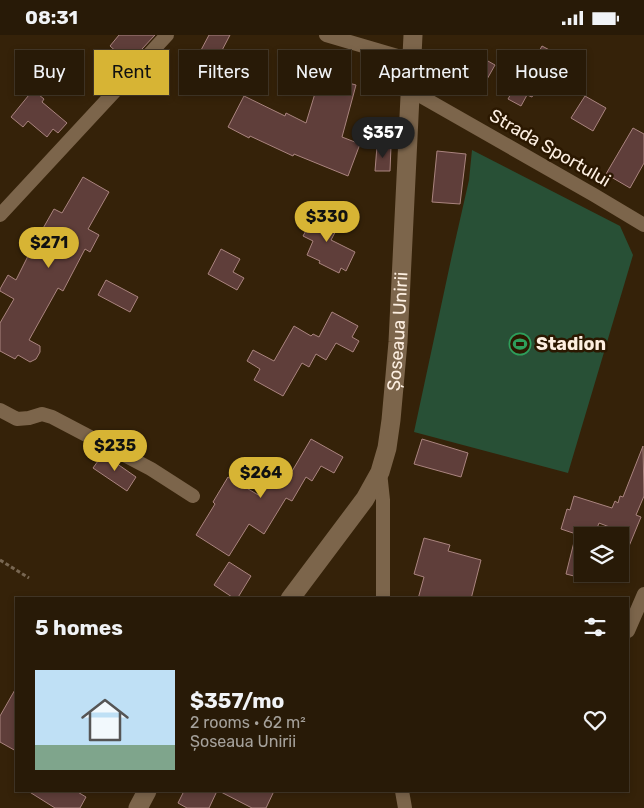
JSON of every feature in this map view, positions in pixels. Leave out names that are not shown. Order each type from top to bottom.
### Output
[{"type":"main road","name":"Șoseaua Unirii","points":[[412,50],[413,35]]},
{"type":"main road","name":"Șoseaua Unirii","points":[[292,597],[365,499],[380,472],[387,448],[392,420],[400,308],[410,95]]},
{"type":"main road","points":[[138,808],[146,792]]},
{"type":"street","points":[[0,215],[167,35]]},
{"type":"street","points":[[326,35],[375,50]]},
{"type":"street","name":"Strada Sportului","points":[[417,95],[644,225]]},
{"type":"street","points":[[0,410],[17,419],[42,414],[52,417],[151,469],[193,496]]},
{"type":"street","points":[[380,472],[383,499],[383,597]]},
{"type":"street","points":[[629,629],[644,594]]},
{"type":"street","points":[[402,792],[405,808]]},
{"type":"path","points":[[0,560],[30,578]]},
{"type":"green space","name":"Stadion","points":[[472,150],[620,226],[633,255],[568,473],[414,432],[469,180]]},
{"type":"building","points":[[119,35],[155,35],[141,50],[114,50],[110,46]]},
{"type":"building","points":[[209,35],[230,35],[222,50],[201,50]]},
{"type":"building","points":[[542,46],[550,50],[540,50]]},
{"type":"building","points":[[487,60],[495,65],[487,79]]},
{"type":"building","points":[[351,84],[356,85],[342,137],[360,144],[348,176],[294,154],[293,156],[228,127],[244,96],[285,116],[286,113],[306,123],[314,95],[351,95]]},
{"type":"building","points":[[29,95],[39,95],[44,99],[42,102],[67,123],[58,133],[53,129],[47,137],[28,121],[23,127],[11,117]]},
{"type":"building","points":[[510,95],[527,95],[521,106],[508,99]]},
{"type":"building","points":[[585,96],[606,108],[593,131],[571,118]]},
{"type":"building","points":[[633,128],[644,134],[644,163],[630,188],[606,174]]},
{"type":"building","points":[[377,146],[391,146],[390,171],[375,171]]},
{"type":"building","points":[[437,151],[466,154],[460,204],[432,202]]},
{"type":"building","points":[[83,177],[109,192],[88,229],[99,235],[90,252],[85,249],[63,291],[58,288],[29,340],[40,346],[40,352],[36,359],[30,362],[18,355],[15,359],[0,351],[0,323],[14,299],[0,291],[0,289],[8,275],[16,280],[54,209],[62,213]]},
{"type":"building","points":[[318,209],[341,221],[331,240],[355,252],[346,271],[341,268],[339,273],[307,255],[313,241],[303,236]]},
{"type":"building","points":[[221,249],[240,259],[233,272],[244,278],[237,290],[208,274]]},
{"type":"building","points":[[106,280],[138,297],[130,312],[98,295]]},
{"type":"building","points":[[332,312],[358,326],[352,337],[359,341],[353,352],[336,343],[326,360],[316,354],[309,367],[302,363],[283,396],[254,380],[260,369],[247,361],[253,350],[274,361],[294,326],[311,336],[313,334],[319,337]]},
{"type":"building","points":[[311,439],[343,457],[334,473],[321,466],[312,481],[306,477],[292,501],[286,498],[264,534],[249,524],[229,556],[196,535],[215,504],[213,502],[228,477],[260,496],[277,466],[291,473]]},
{"type":"building","points":[[422,439],[468,453],[461,477],[414,464]]},
{"type":"building","points":[[643,446],[644,496],[636,515],[641,517],[629,546],[629,527],[610,527],[599,523],[597,527],[574,527],[574,533],[561,529],[567,509],[570,510],[574,496],[612,508],[615,501],[618,503],[620,496],[623,497]]},
{"type":"building","points":[[103,454],[136,477],[127,491],[93,468]]},
{"type":"building","points":[[424,538],[450,545],[448,551],[481,560],[472,597],[419,597],[424,577],[414,574]]},
{"type":"building","points":[[574,542],[574,576],[566,574]]},
{"type":"building","points":[[229,562],[251,576],[238,597],[232,597],[214,585]]},
{"type":"building","points":[[15,690],[15,750],[0,742],[0,716]]},
{"type":"building","points":[[30,792],[78,792],[86,797],[80,808],[55,808]]},
{"type":"building","points":[[184,792],[217,792],[209,808],[187,808],[178,803]]},
{"type":"building","points":[[221,792],[274,792],[266,808],[252,808]]},
{"type":"place","name":"Stadion","points":[[520,344]]}]
